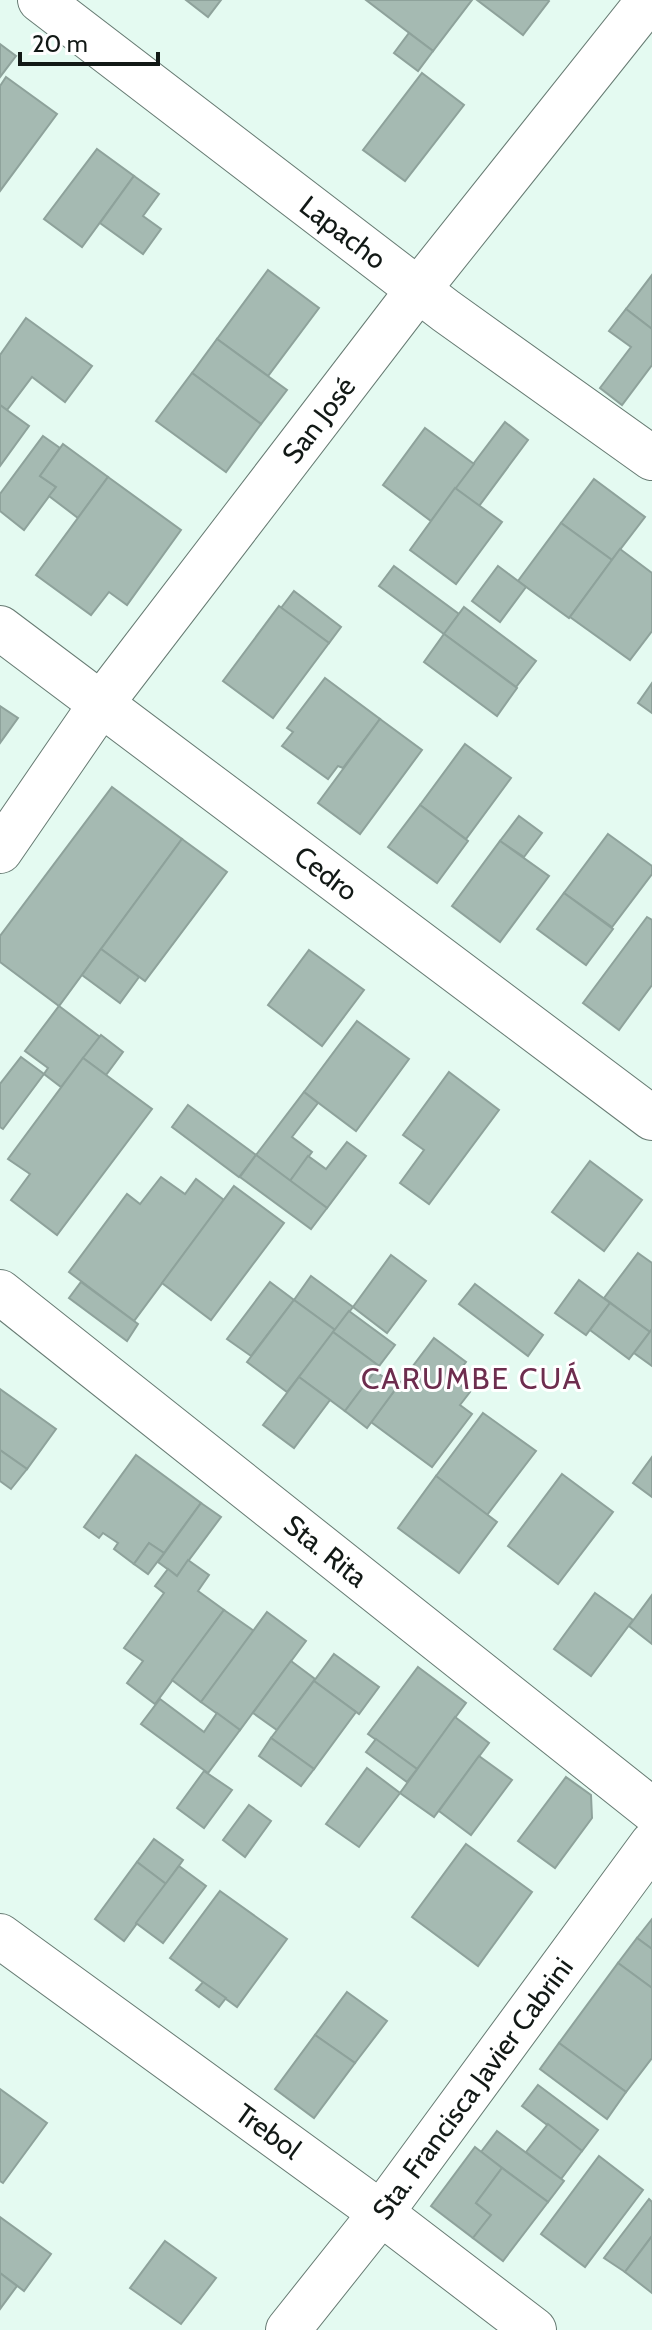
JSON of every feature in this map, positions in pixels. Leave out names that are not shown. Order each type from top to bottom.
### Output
[{"type":"street","name":"Lapacho","points":[[40,0],[418,290],[652,458]]},
{"type":"street","name":"San José","points":[[0,851],[101,704],[418,290],[649,0]]},
{"type":"street","name":"Cedro","points":[[0,628],[652,1118]]},
{"type":"street","name":"Sta. Rita","points":[[0,1292],[652,1810]]},
{"type":"street","name":"Sta. Francisca Javier Cabrini","points":[[288,2330],[381,2213],[652,1844]]},
{"type":"street","name":"Trebol","points":[[0,1936],[381,2213],[534,2330]]},
{"type":"building","points":[[186,0],[221,0],[208,17]]},
{"type":"building","points":[[366,0],[472,0],[433,51]]},
{"type":"building","points":[[477,0],[548,0],[549,1],[523,35]]},
{"type":"building","points":[[409,33],[433,51],[418,71],[394,53]]},
{"type":"building","points":[[0,44],[16,56],[0,77]]},
{"type":"building","points":[[422,73],[464,105],[405,181],[363,150]]},
{"type":"building","points":[[6,77],[57,114],[0,191],[0,86]]},
{"type":"building","points":[[97,149],[134,176],[82,247],[44,219]]},
{"type":"building","points":[[134,176],[159,194],[143,216],[161,229],[143,254],[100,223]]},
{"type":"building","points":[[268,270],[319,308],[268,376],[217,339]]},
{"type":"building","points":[[652,275],[652,329],[626,309]]},
{"type":"building","points":[[626,309],[652,329],[652,365],[622,405],[600,388],[631,347],[609,331]]},
{"type":"building","points":[[26,318],[92,366],[65,402],[32,377],[7,410],[0,405],[0,355]]},
{"type":"building","points":[[217,339],[287,390],[261,424],[192,373]]},
{"type":"building","points":[[192,373],[261,424],[226,472],[156,421]]},
{"type":"building","points":[[0,405],[29,426],[0,466]]},
{"type":"building","points":[[505,422],[528,440],[479,506],[455,488]]},
{"type":"building","points":[[425,428],[474,464],[431,521],[383,485]]},
{"type":"building","points":[[43,436],[60,448],[40,476],[56,487],[24,530],[0,511],[0,494]]},
{"type":"building","points":[[63,444],[108,477],[78,518],[49,496],[56,487],[40,476]]},
{"type":"building","points":[[108,477],[181,530],[127,605],[109,592],[91,615],[36,575]]},
{"type":"building","points":[[594,479],[645,517],[612,560],[561,523]]},
{"type":"building","points":[[455,488],[502,522],[456,584],[410,550]]},
{"type":"building","points":[[561,523],[612,560],[569,618],[518,581]]},
{"type":"building","points":[[620,549],[652,573],[652,631],[630,660],[570,617]]},
{"type":"building","points":[[394,566],[459,614],[444,634],[379,586]]},
{"type":"building","points":[[498,566],[526,587],[500,622],[472,601]]},
{"type":"building","points":[[294,591],[341,627],[329,643],[281,608]]},
{"type":"building","points":[[279,606],[329,643],[273,718],[223,681]]},
{"type":"building","points":[[464,607],[536,661],[516,687],[444,634]]},
{"type":"building","points":[[444,634],[517,688],[497,716],[424,662]]},
{"type":"building","points":[[325,678],[380,719],[343,768],[338,766],[328,779],[282,746],[293,732],[287,728]]},
{"type":"building","points":[[652,683],[652,713],[638,703]]},
{"type":"building","points":[[0,706],[18,718],[0,743]]},
{"type":"building","points":[[380,719],[422,750],[360,834],[318,803]]},
{"type":"building","points":[[465,744],[511,778],[466,839],[420,805]]},
{"type":"building","points":[[112,787],[182,839],[59,1006],[0,962],[0,936]]},
{"type":"building","points":[[420,805],[468,841],[437,883],[388,847]]},
{"type":"building","points":[[519,816],[542,833],[524,857],[500,841]]},
{"type":"building","points":[[608,834],[652,866],[652,874],[612,927],[564,893]]},
{"type":"building","points":[[182,839],[227,872],[145,981],[101,949]]},
{"type":"building","points":[[500,841],[549,876],[500,942],[452,906]]},
{"type":"building","points":[[564,893],[613,929],[586,965],[537,929]]},
{"type":"building","points":[[647,917],[652,920],[652,985],[619,1030],[583,1003]]},
{"type":"building","points":[[101,949],[139,977],[120,1003],[82,975]]},
{"type":"building","points":[[309,950],[364,990],[322,1046],[268,1005]]},
{"type":"building","points":[[59,1006],[100,1037],[61,1087],[44,1074],[48,1068],[25,1051]]},
{"type":"building","points":[[357,1021],[409,1059],[356,1131],[304,1092]]},
{"type":"building","points":[[101,1035],[123,1052],[106,1075],[83,1058]]},
{"type":"building","points":[[21,1057],[44,1074],[3,1129],[0,1127],[0,1084]]},
{"type":"building","points":[[83,1058],[152,1109],[57,1235],[11,1200],[30,1174],[8,1159]]},
{"type":"building","points":[[449,1072],[499,1110],[429,1204],[400,1183],[424,1150],[403,1135]]},
{"type":"building","points":[[304,1092],[318,1103],[292,1137],[312,1152],[290,1181],[256,1155]]},
{"type":"building","points":[[188,1105],[256,1155],[239,1177],[172,1127]]},
{"type":"building","points":[[347,1142],[366,1156],[327,1208],[290,1181],[308,1156],[326,1169]]},
{"type":"building","points":[[256,1155],[327,1208],[311,1229],[240,1177]]},
{"type":"building","points":[[590,1161],[642,1200],[604,1251],[552,1212]]},
{"type":"building","points":[[161,1177],[185,1194],[196,1179],[224,1200],[134,1321],[69,1272],[127,1194],[140,1204]]},
{"type":"building","points":[[234,1186],[284,1223],[211,1320],[162,1283]]},
{"type":"building","points":[[638,1253],[652,1263],[650,1332],[604,1298]]},
{"type":"building","points":[[391,1255],[426,1281],[387,1333],[353,1307]]},
{"type":"building","points":[[311,1276],[353,1307],[335,1330],[294,1300]]},
{"type":"building","points":[[579,1280],[610,1303],[586,1335],[555,1313]]},
{"type":"building","points":[[81,1282],[138,1324],[127,1341],[69,1298]]},
{"type":"building","points":[[270,1282],[294,1300],[251,1356],[227,1339]]},
{"type":"building","points":[[475,1284],[543,1335],[528,1356],[459,1304]]},
{"type":"building","points":[[294,1300],[335,1330],[287,1392],[247,1362]]},
{"type":"building","points":[[610,1303],[650,1332],[629,1359],[590,1330]]},
{"type":"building","points":[[349,1311],[395,1345],[379,1366],[333,1332]]},
{"type":"building","points":[[652,1329],[652,1366],[634,1353]]},
{"type":"building","points":[[333,1332],[379,1366],[345,1411],[299,1377]]},
{"type":"building","points":[[434,1338],[466,1362],[453,1379],[470,1392],[460,1405],[472,1414],[432,1467],[371,1422]]},
{"type":"building","points":[[375,1371],[397,1387],[367,1428],[345,1411]]},
{"type":"building","points":[[299,1377],[330,1400],[294,1448],[263,1425]]},
{"type":"building","points":[[0,1389],[56,1429],[27,1469],[0,1450]]},
{"type":"building","points":[[483,1413],[536,1451],[487,1515],[436,1476]]},
{"type":"building","points":[[0,1450],[27,1469],[11,1489],[0,1481]]},
{"type":"building","points":[[136,1455],[201,1503],[164,1553],[149,1543],[134,1564],[114,1549],[118,1543],[103,1533],[99,1538],[84,1527]]},
{"type":"building","points":[[652,1457],[652,1497],[633,1483]]},
{"type":"building","points":[[562,1474],[613,1512],[558,1584],[508,1546]]},
{"type":"building","points":[[436,1476],[497,1522],[459,1573],[398,1528]]},
{"type":"building","points":[[201,1503],[221,1517],[177,1576],[158,1562]]},
{"type":"building","points":[[149,1543],[164,1553],[148,1574],[134,1564]]},
{"type":"building","points":[[188,1560],[209,1575],[198,1591],[224,1610],[155,1704],[127,1683],[143,1661],[124,1648],[164,1593],[155,1586],[168,1569],[177,1576]]},
{"type":"building","points":[[595,1593],[633,1620],[591,1676],[554,1649]]},
{"type":"building","points":[[652,1595],[652,1644],[629,1626]]},
{"type":"building","points":[[224,1610],[254,1631],[201,1702],[172,1680]]},
{"type":"building","points":[[267,1612],[306,1641],[240,1730],[201,1702]]},
{"type":"building","points":[[334,1654],[379,1687],[359,1714],[314,1681]]},
{"type":"building","points":[[291,1661],[315,1679],[277,1730],[253,1713]]},
{"type":"building","points":[[418,1667],[466,1703],[417,1769],[368,1734]]},
{"type":"building","points":[[314,1681],[356,1712],[314,1769],[271,1738]]},
{"type":"building","points":[[160,1699],[204,1732],[217,1713],[240,1730],[208,1773],[141,1724]]},
{"type":"building","points":[[455,1717],[489,1743],[434,1817],[400,1793]]},
{"type":"building","points":[[271,1738],[314,1769],[301,1786],[259,1756]]},
{"type":"building","points":[[376,1739],[417,1769],[407,1782],[366,1752]]},
{"type":"building","points":[[479,1756],[512,1780],[471,1835],[439,1811]]},
{"type":"building","points":[[367,1768],[400,1793],[359,1847],[326,1824]]},
{"type":"building","points":[[204,1771],[232,1790],[204,1828],[177,1808]]},
{"type":"building","points":[[566,1777],[591,1795],[592,1818],[555,1868],[518,1841]]},
{"type":"building","points":[[249,1805],[271,1821],[245,1857],[223,1840]]},
{"type":"building","points":[[154,1839],[183,1860],[166,1884],[137,1862]]},
{"type":"building","points":[[466,1844],[532,1892],[478,1966],[412,1917]]},
{"type":"building","points":[[137,1862],[166,1884],[124,1941],[95,1919]]},
{"type":"building","points":[[179,1866],[206,1886],[163,1943],[136,1923]]},
{"type":"building","points":[[220,1891],[287,1939],[237,2007],[170,1958]]},
{"type":"building","points":[[652,1919],[652,1949],[637,1938]]},
{"type":"building","points":[[637,1938],[652,1949],[652,1988],[618,1963]]},
{"type":"building","points":[[618,1963],[652,1988],[652,2058],[626,2092],[559,2043]]},
{"type":"building","points":[[203,1982],[226,1998],[219,2007],[196,1990]]},
{"type":"building","points":[[347,1992],[387,2021],[355,2063],[315,2035]]},
{"type":"building","points":[[315,2035],[355,2063],[314,2118],[275,2089]]},
{"type":"building","points":[[559,2043],[626,2092],[607,2119],[540,2069]]},
{"type":"building","points":[[538,2085],[598,2130],[582,2151],[522,2106]]},
{"type":"building","points":[[0,2089],[47,2123],[3,2183],[0,2181]]},
{"type":"building","points":[[548,2124],[582,2151],[561,2179],[526,2152]]},
{"type":"building","points":[[497,2131],[564,2181],[548,2202],[481,2152]]},
{"type":"building","points":[[475,2147],[502,2168],[476,2203],[491,2215],[473,2238],[431,2206]]},
{"type":"building","points":[[599,2156],[643,2190],[585,2267],[541,2234]]},
{"type":"building","points":[[502,2168],[548,2202],[503,2261],[473,2238],[491,2215],[476,2203]]},
{"type":"building","points":[[649,2199],[652,2202],[652,2236],[625,2272],[604,2258]]},
{"type":"building","points":[[0,2217],[51,2254],[24,2291],[0,2273]]},
{"type":"building","points":[[652,2236],[652,2293],[625,2272]]},
{"type":"building","points":[[165,2241],[216,2278],[181,2324],[130,2288]]},
{"type":"building","points":[[0,2273],[17,2286],[0,2309]]},
{"type":"district","name":"CARUMBE CUÁ","points":[[472,1379]]}]
